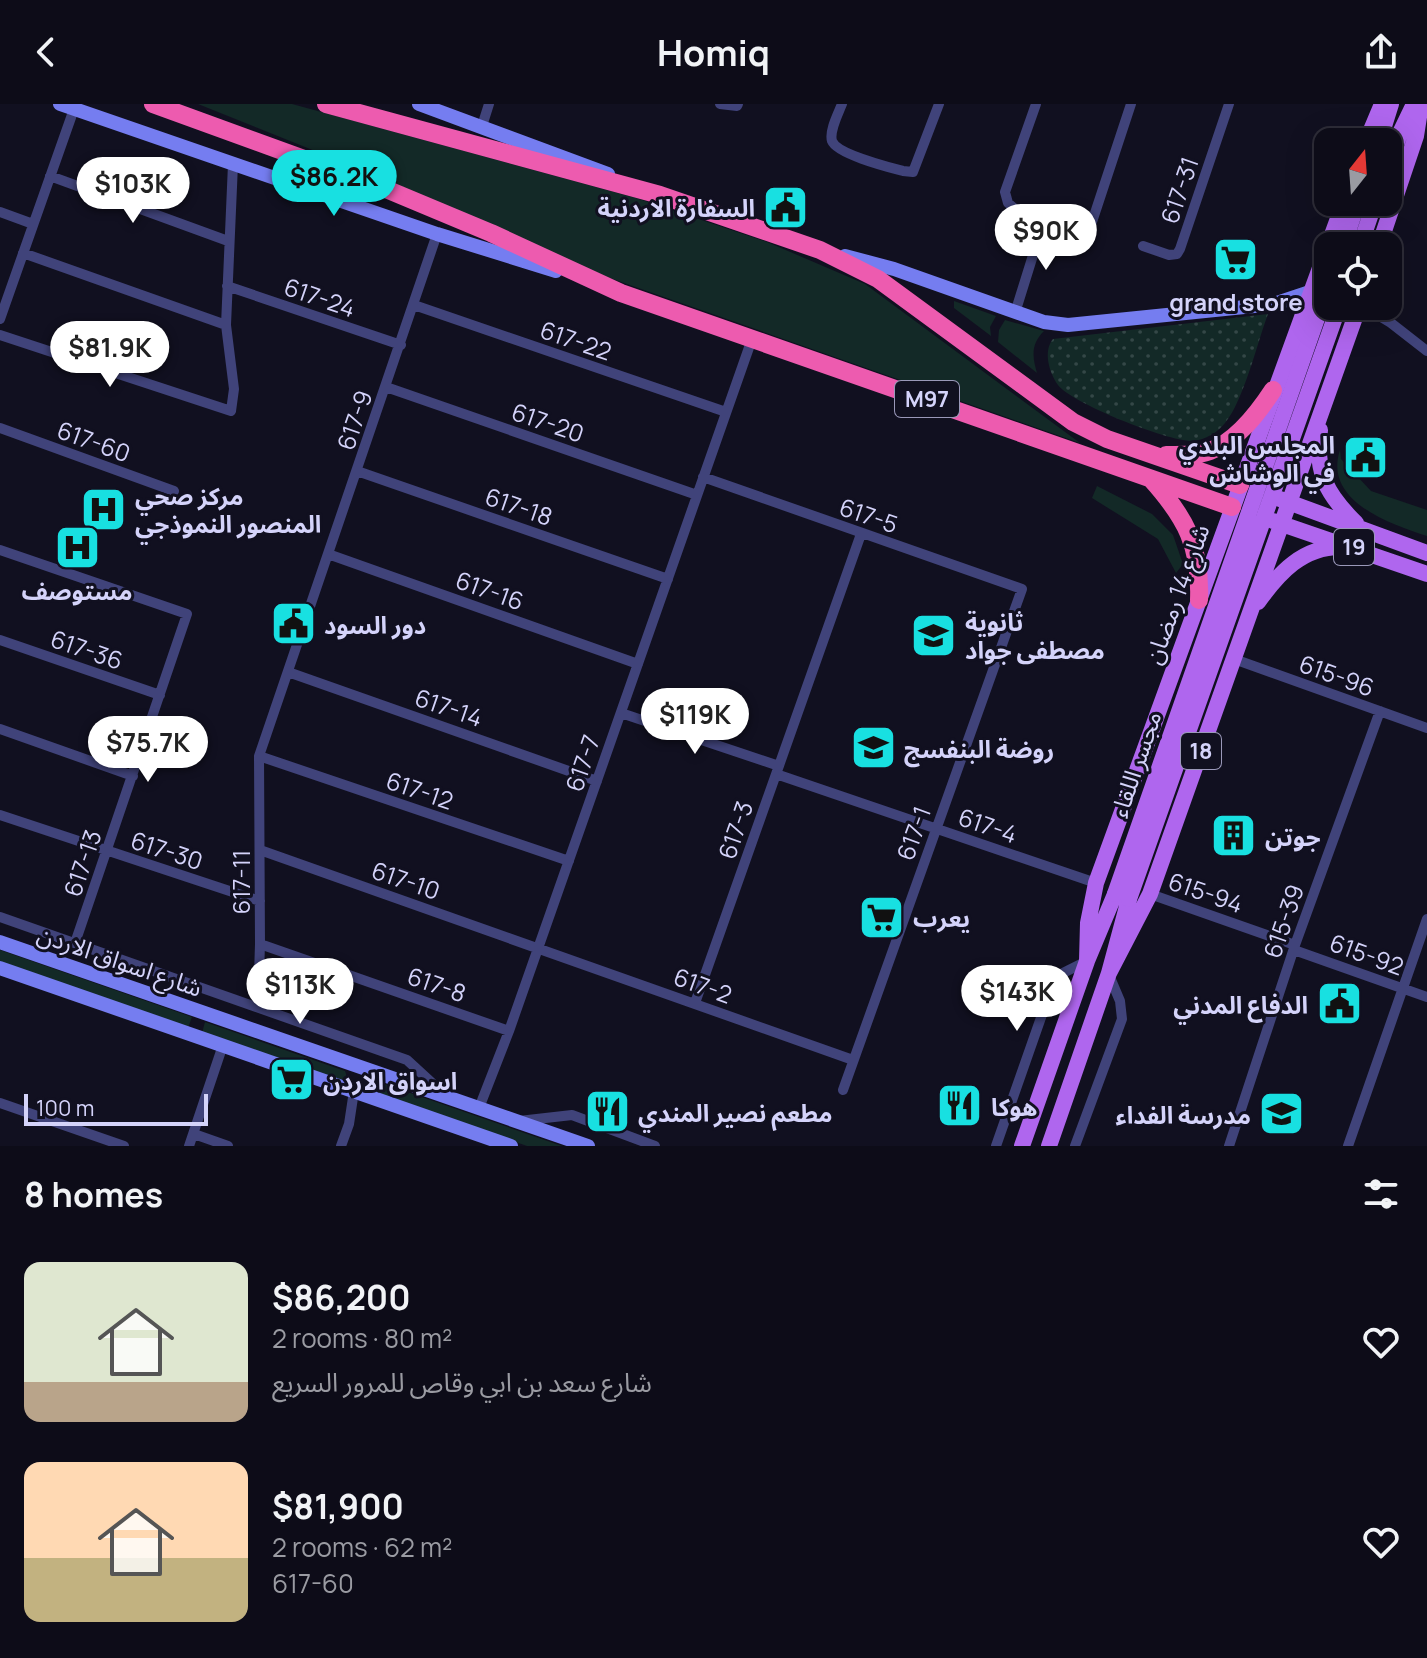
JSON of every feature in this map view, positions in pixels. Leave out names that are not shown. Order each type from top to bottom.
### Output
[{"type":"highway","name":"M97","points":[[153,104],[381,187],[621,293],[1237,509]]},
{"type":"highway","name":"M97","points":[[326,104],[660,195],[820,250],[878,279],[1073,422],[1107,439],[1245,486]]},
{"type":"highway","points":[[1157,456],[1198,453],[1221,445],[1261,409],[1273,390]]},
{"type":"highway","points":[[1149,476],[1190,530],[1200,573],[1200,596]]},
{"type":"main road","points":[[1372,128],[1382,104]]},
{"type":"main road","points":[[1391,104],[1393,128]]},
{"type":"main road","points":[[1393,128],[1414,104]]},
{"type":"main road","points":[[1384,232],[1416,136],[1421,104]]},
{"type":"main road","name":"شارع 14 رمضان","points":[[1087,961],[1088,923],[1096,883],[1200,596],[1237,509],[1273,390],[1339,216]]},
{"type":"main road","name":"مجسر اللقاء","points":[[1122,897],[1317,320]]},
{"type":"main road","name":"مجسر اللقاء","points":[[1122,897],[1334,320]]},
{"type":"main road","name":"18","points":[[1049,1146],[1109,973],[1150,894],[1234,659],[1276,522],[1356,320]]},
{"type":"main road","points":[[1323,408],[1319,435],[1321,474],[1331,497],[1363,529]]},
{"type":"main road","name":"19","points":[[1284,500],[1427,553]]},
{"type":"main road","name":"19","points":[[1276,522],[1427,574]]},
{"type":"main road","points":[[1249,613],[1275,579],[1293,562],[1331,547],[1357,548]]},
{"type":"main road","points":[[1200,596],[1216,580]]},
{"type":"main road","points":[[1247,590],[1249,613]]},
{"type":"main road","name":"شارع 14 رمضان","points":[[1022,1146],[1087,961],[1122,897]]},
{"type":"main road","name":"18","points":[[1109,973],[1122,897]]},
{"type":"street","points":[[419,104],[660,195]]},
{"type":"street","points":[[482,126],[489,104]]},
{"type":"street","points":[[720,104],[738,104]]},
{"type":"street","points":[[842,104],[832,131],[832,141],[839,150],[913,172],[939,104]]},
{"type":"street","points":[[1036,104],[1005,192],[1008,203],[1015,209],[1044,220],[1083,231],[1092,222],[1131,104]]},
{"type":"street","name":"617-31","points":[[1143,246],[1169,255],[1177,254],[1229,104]]},
{"type":"street","points":[[0,319],[50,176],[67,106],[437,234],[621,293]]},
{"type":"street","points":[[0,335],[231,411],[234,389],[226,325],[233,164]]},
{"type":"street","points":[[50,176],[228,241]]},
{"type":"street","points":[[0,212],[33,224]]},
{"type":"street","points":[[1015,313],[1044,220]]},
{"type":"street","name":"617-9","points":[[259,756],[437,234]]},
{"type":"street","points":[[820,250],[894,269],[1044,322],[1068,325],[1274,304],[1310,292]]},
{"type":"street","points":[[23,253],[226,325]]},
{"type":"street","points":[[0,281],[12,286]]},
{"type":"street","name":"617-24","points":[[227,286],[401,345]]},
{"type":"street","name":"617-22","points":[[414,305],[726,412]]},
{"type":"street","points":[[1386,320],[1427,351]]},
{"type":"street","name":"617-7","points":[[479,1108],[539,947],[752,339]]},
{"type":"street","name":"617-20","points":[[386,387],[697,495]]},
{"type":"street","name":"617-60","points":[[0,428],[174,491]]},
{"type":"street","name":"617-18","points":[[357,471],[668,579]]},
{"type":"street","name":"617-5","points":[[703,477],[1022,589]]},
{"type":"street","name":"617-3","points":[[695,1003],[861,534]]},
{"type":"street","name":"617-13","points":[[0,550],[187,614],[75,943]]},
{"type":"street","name":"617-16","points":[[328,554],[638,664]]},
{"type":"street","name":"617-1","points":[[843,1090],[1022,589]]},
{"type":"street","name":"617-36","points":[[0,640],[160,695]]},
{"type":"street","name":"615-96","points":[[1234,659],[1427,728]]},
{"type":"street","name":"617-14","points":[[288,672],[597,781]]},
{"type":"street","name":"615-39","points":[[1229,1146],[1294,947],[1380,711]]},
{"type":"street","name":"617-4","points":[[621,713],[1096,883]]},
{"type":"street","points":[[0,729],[133,776]]},
{"type":"street","name":"617-11","points":[[258,1007],[259,756]]},
{"type":"street","name":"617-12","points":[[259,756],[569,861]]},
{"type":"street","name":"617-30","points":[[0,815],[260,901]]},
{"type":"street","name":"617-10","points":[[260,850],[539,947]]},
{"type":"street","name":"615-94","points":[[1150,894],[1294,947]]},
{"type":"street","points":[[0,917],[407,1060],[446,1096]]},
{"type":"street","points":[[1348,1146],[1427,919]]},
{"type":"street","name":"شارع اسواق الاردن","points":[[0,942],[588,1146]]},
{"type":"street","name":"617-8","points":[[260,944],[509,1031]]},
{"type":"street","name":"617-2","points":[[539,947],[853,1060]]},
{"type":"street","name":"615-92","points":[[1294,947],[1427,997]]},
{"type":"street","points":[[996,1146],[1051,989],[1063,973],[1087,961]]},
{"type":"street","name":"شارع اسواق الاردن","points":[[0,968],[511,1146]]},
{"type":"street","points":[[1075,1146],[1122,1019],[1120,1001],[1109,973]]},
{"type":"street","points":[[189,1146],[223,1045]]},
{"type":"street","points":[[341,1146],[361,1067]]},
{"type":"street","points":[[0,1103],[124,1146]]},
{"type":"street","points":[[516,1121],[572,1115],[655,1146]]},
{"type":"street","points":[[194,1134],[228,1146]]},
{"type":"green space","points":[[198,104],[292,104],[636,198],[767,242],[865,284],[1080,443],[607,277],[345,163]]},
{"type":"green space","points":[[954,301],[996,316],[990,327],[991,336],[954,308]]},
{"type":"green space","points":[[1268,314],[1232,413],[1219,429],[1198,440],[1181,440],[1164,435],[1100,411],[1067,393],[1058,385],[1050,368],[1048,349],[1053,339]]},
{"type":"green space","points":[[1005,320],[1044,331],[1034,350],[1037,373],[998,342],[999,330]]},
{"type":"green space","points":[[1340,450],[1341,459],[1371,491],[1427,510],[1427,536],[1379,517],[1350,496],[1341,483],[1337,468]]},
{"type":"green space","points":[[1097,486],[1152,514],[1173,535],[1183,564],[1176,573],[1158,539],[1092,498]]},
{"type":"green space","points":[[0,950],[192,1017],[188,1028],[0,962]]},
{"type":"green space","points":[[205,1022],[345,1071],[347,1077],[344,1081],[202,1033]]},
{"type":"green space","points":[[367,1080],[562,1146],[527,1146],[367,1090],[364,1086]]},
{"type":"place","name":"السفارة الاردنية","points":[[786,207]]},
{"type":"place","name":"grand store","points":[[1236,259]]},
{"type":"place","name":"المجلس البلدي في الوشاش","points":[[1366,458]]},
{"type":"place","name":"مركز صحي المنصور النموذجي","points":[[104,509]]},
{"type":"place","name":"مستوصف","points":[[77,548]]},
{"type":"place","name":"دور السود","points":[[293,624]]},
{"type":"place","name":"ثانوية مصطفى جواد","points":[[934,635]]},
{"type":"place","name":"روضة البنفسج","points":[[873,748]]},
{"type":"place","name":"جوتن","points":[[1234,836]]},
{"type":"place","name":"يعرب","points":[[882,917]]},
{"type":"place","name":"الدفاع المدني","points":[[1339,1004]]},
{"type":"place","name":"اسواق الاردن","points":[[292,1080]]},
{"type":"place","name":"هوكا","points":[[960,1106]]},
{"type":"place","name":"مطعم نصير المندي","points":[[607,1112]]},
{"type":"place","name":"مدرسة الفداء","points":[[1282,1114]]}]
